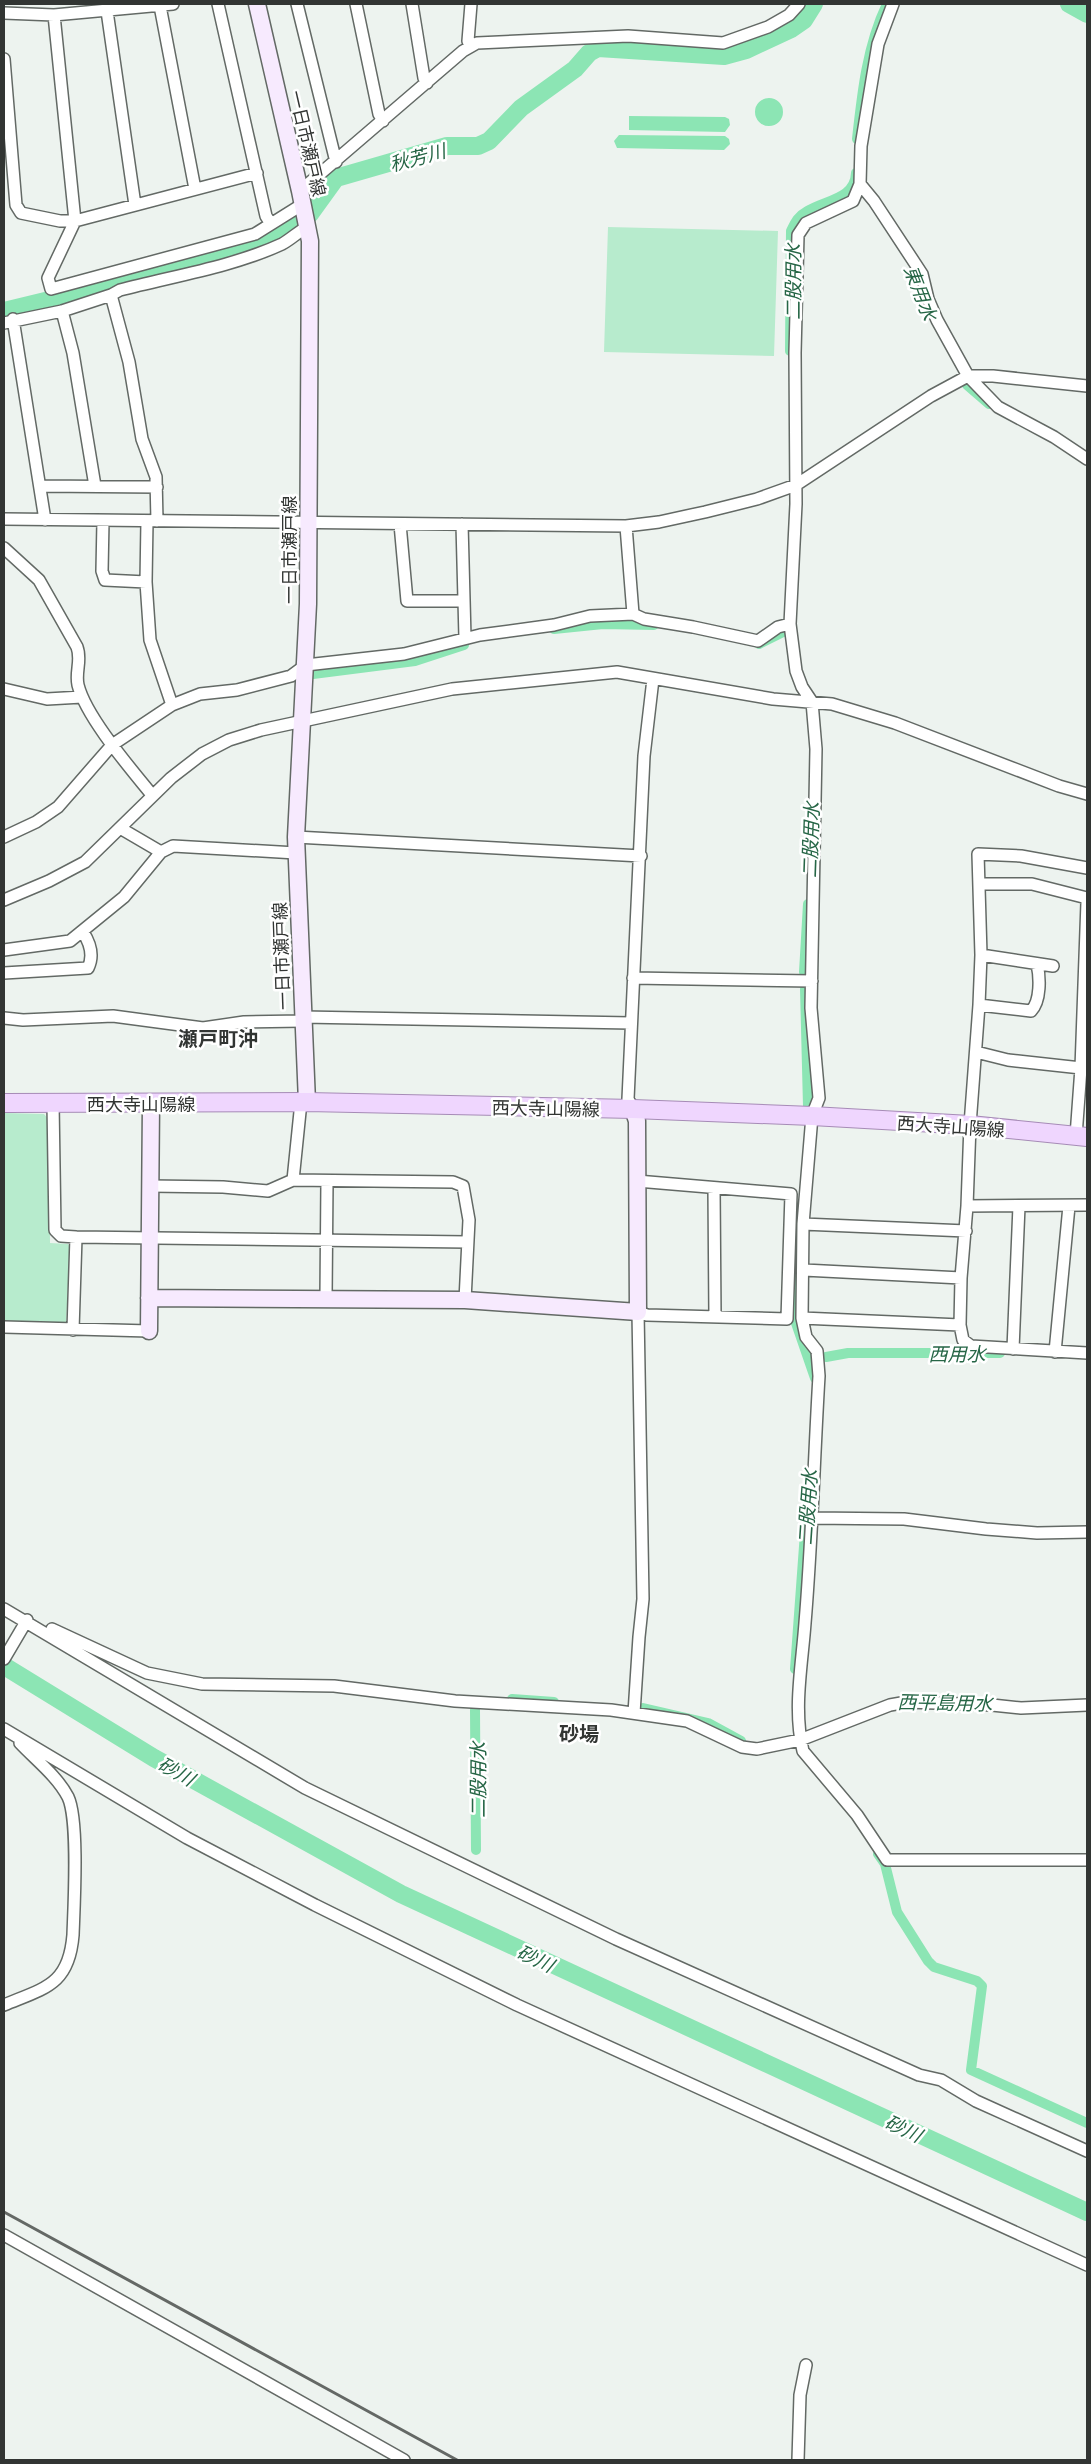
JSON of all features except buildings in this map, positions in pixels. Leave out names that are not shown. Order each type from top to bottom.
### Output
[{"type":"main road","name":"一日市瀬戸線","points":[[257,4],[310,241],[308,604],[296,845],[303,1019],[304,1102]]},
{"type":"main road","name":"西大寺山陽線","points":[[4,1103],[304,1102],[633,1109],[970,1125],[1081,1136]]},
{"type":"main road","points":[[150,1331],[151,1103]]},
{"type":"main road","points":[[149,1298],[326,1297],[465,1300],[638,1312],[637,1121],[633,1109]]},
{"type":"street","points":[[4,14],[54,15],[173,4]]},
{"type":"street","points":[[218,4],[266,216],[271,224]]},
{"type":"street","points":[[297,4],[336,162]]},
{"type":"street","points":[[356,4],[383,121]]},
{"type":"street","points":[[412,4],[424,78],[427,83]]},
{"type":"street","points":[[470,46],[468,40],[471,4]]},
{"type":"street","points":[[45,520],[41,486],[8,321],[62,311],[112,295],[120,290],[222,264],[283,243],[336,162],[470,46],[494,41],[598,36],[628,36],[723,43],[768,27],[789,15],[799,4]]},
{"type":"street","points":[[893,4],[878,44],[861,146],[860,184],[853,201],[806,223],[798,235],[794,353],[796,485],[790,624],[796,671],[802,687],[812,702],[816,749],[811,1008],[818,1098],[812,1116],[803,1224],[802,1318],[806,1338],[817,1351],[819,1376],[805,1623],[798,1691],[800,1740],[803,1751],[857,1815],[887,1860],[1087,1860]]},
{"type":"street","points":[[160,6],[195,189]]},
{"type":"street","points":[[107,11],[135,205]]},
{"type":"street","points":[[54,15],[75,221],[48,278],[51,289],[243,238],[304,210]]},
{"type":"street","points":[[4,59],[16,205],[21,213],[60,221],[75,221],[257,174]]},
{"type":"street","points":[[860,184],[874,201],[922,274],[937,320],[968,376],[998,407],[1054,437],[1087,459]]},
{"type":"street","points":[[112,295],[129,362],[142,439],[156,477],[157,487],[146,582],[150,640],[172,705]]},
{"type":"street","points":[[62,311],[73,353],[95,486]]},
{"type":"street","points":[[4,520],[626,526],[659,522],[757,499],[796,485],[931,396],[968,376],[992,376],[1087,386]]},
{"type":"street","points":[[41,486],[157,487]]},
{"type":"street","points":[[103,521],[102,571],[105,580],[146,582]]},
{"type":"street","points":[[400,524],[408,601],[464,601]]},
{"type":"street","points":[[462,524],[465,638]]},
{"type":"street","points":[[626,526],[633,614]]},
{"type":"street","points":[[4,548],[39,580],[78,647],[80,654],[77,684],[82,697],[112,745],[152,795]]},
{"type":"street","points":[[4,836],[36,822],[58,807],[112,745],[172,705],[200,694],[237,690],[290,676],[306,665],[404,654],[465,638],[554,625],[590,616],[633,614],[644,619],[693,626],[758,640],[778,627],[790,624]]},
{"type":"street","points":[[4,900],[48,881],[84,862],[152,795],[202,754],[229,740],[303,721],[452,689],[617,672],[773,699],[832,704],[895,723],[1059,786],[1087,794]]},
{"type":"street","points":[[633,1109],[628,1098],[633,978],[641,856],[644,756],[653,679]]},
{"type":"street","points":[[4,689],[47,699],[82,697]]},
{"type":"street","points":[[120,828],[161,852]]},
{"type":"street","points":[[4,950],[60,944],[70,941],[124,897],[161,852],[173,846],[296,845],[641,856]]},
{"type":"street","points":[[1087,868],[1021,856],[978,854],[981,955],[970,1125],[968,1206],[961,1278],[960,1325],[963,1340],[971,1346],[1087,1353]]},
{"type":"street","points":[[979,884],[1032,884],[1087,898]]},
{"type":"street","points":[[1081,1136],[1087,902]]},
{"type":"street","points":[[4,972],[88,968],[91,962],[90,942],[83,932]]},
{"type":"street","points":[[981,955],[1053,966]]},
{"type":"street","points":[[979,1005],[1031,1011],[1036,1006],[1038,991],[1040,973],[1037,964]]},
{"type":"street","points":[[633,978],[812,981]]},
{"type":"street","points":[[4,1018],[23,1020],[113,1016],[203,1028],[244,1022],[303,1019],[631,1023]]},
{"type":"street","points":[[976,1052],[1008,1060],[1083,1062]]},
{"type":"street","points":[[293,1180],[304,1102]]},
{"type":"street","points":[[53,1103],[55,1230],[62,1236],[467,1242]]},
{"type":"street","points":[[150,1186],[223,1186],[268,1191],[293,1180],[453,1182],[463,1186],[468,1220],[465,1300]]},
{"type":"street","points":[[326,1297],[327,1181]]},
{"type":"street","points":[[634,1713],[643,1599],[640,1516],[638,1312],[647,1315],[787,1319],[791,1194],[637,1181]]},
{"type":"street","points":[[714,1188],[715,1317]]},
{"type":"street","points":[[968,1206],[1087,1205]]},
{"type":"street","points":[[1013,1349],[1019,1206]]},
{"type":"street","points":[[1055,1352],[1069,1206]]},
{"type":"street","points":[[803,1224],[966,1231]]},
{"type":"street","points":[[73,1330],[76,1237]]},
{"type":"street","points":[[804,1270],[961,1278]]},
{"type":"street","points":[[802,1318],[960,1325]]},
{"type":"street","points":[[4,1327],[150,1331]]},
{"type":"street","points":[[811,1518],[904,1520],[986,1529],[1087,1532]]},
{"type":"street","points":[[4,1609],[26,1620],[305,1788],[616,1939],[919,2075],[941,2080],[976,2101],[1087,2152]]},
{"type":"street","points":[[26,1620],[62,1633],[147,1673],[202,1684],[334,1686],[455,1701],[634,1713],[687,1721],[742,1747],[757,1749],[800,1740],[890,1705],[907,1702],[1021,1708],[1087,1705]]},
{"type":"street","points":[[4,1659],[26,1620]]},
{"type":"street","points":[[4,1729],[187,1838],[315,1905],[518,2004],[1087,2265]]},
{"type":"street","points":[[4,2005],[39,1991],[51,1984],[66,1969],[72,1952],[73,1935],[73,1831],[69,1799],[57,1782],[14,1736]]},
{"type":"street","points":[[4,2235],[404,2460]]},
{"type":"street","points":[[798,2460],[800,2395],[806,2365]]},
{"type":"shaded area","points":[[769,98],[779,102],[783,112],[779,122],[769,126],[759,122],[755,112],[759,102]]},
{"type":"shaded area","points":[[629,116],[725,117],[729,119],[730,125],[725,132],[629,130]]},
{"type":"shaded area","points":[[619,135],[725,136],[729,139],[730,144],[724,150],[617,148],[614,141]]},
{"type":"shaded area","points":[[608,227],[778,231],[774,356],[604,352]]},
{"type":"shaded area","points":[[4,1113],[44,1114],[49,1120],[50,1243],[68,1244],[70,1247],[66,1323],[63,1325],[4,1323]]},
{"type":"waterway","name":"秋芳川","points":[[4,311],[165,272],[264,242],[310,214],[336,178],[447,146],[478,146],[489,141],[521,108],[575,69],[589,53],[598,48],[724,56],[746,50],[791,29],[804,20],[814,4]]},
{"type":"waterway","name":"二股用水","points":[[857,139],[863,87],[870,53],[887,4]]},
{"type":"waterway","name":"秋芳川","points":[[1069,4],[1087,14]]},
{"type":"waterway","name":"二股用水","points":[[790,351],[791,231],[803,214],[837,198],[850,189],[856,173]]},
{"type":"waterway","name":"東用水","points":[[967,385],[989,404]]},
{"type":"waterway","points":[[554,629],[603,624],[654,625]]},
{"type":"waterway","points":[[759,644],[787,630]]},
{"type":"waterway","points":[[313,674],[415,661],[464,645]]},
{"type":"waterway","name":"二股用水","points":[[804,972],[808,904]]},
{"type":"waterway","name":"二股用水","points":[[805,989],[808,1106]]},
{"type":"waterway","name":"二股用水","points":[[798,1246],[796,1323],[815,1378]]},
{"type":"waterway","name":"西用水","points":[[826,1357],[848,1353],[1000,1353]]},
{"type":"waterway","name":"二股用水","points":[[795,1669],[806,1519]]},
{"type":"waterway","name":"砂川","points":[[4,1666],[154,1758],[401,1894],[1087,2212]]},
{"type":"waterway","name":"二股用水","points":[[512,1699],[554,1702]]},
{"type":"waterway","name":"二股用水","points":[[643,1708],[708,1723],[741,1741]]},
{"type":"waterway","name":"二股用水","points":[[475,1710],[476,1850]]},
{"type":"waterway","points":[[878,1854],[885,1864],[897,1912],[928,1961],[934,1967],[977,1981],[982,1986],[971,2070],[1087,2123]]},
{"type":"railway","points":[[4,2212],[457,2460]]},
{"type":"district","name":"瀬戸町沖","points":[[218,1037]]},
{"type":"district","name":"砂場","points":[[579,1732]]},
{"type":"water label","name":"西平島用水","points":[[945,1701]]}]
